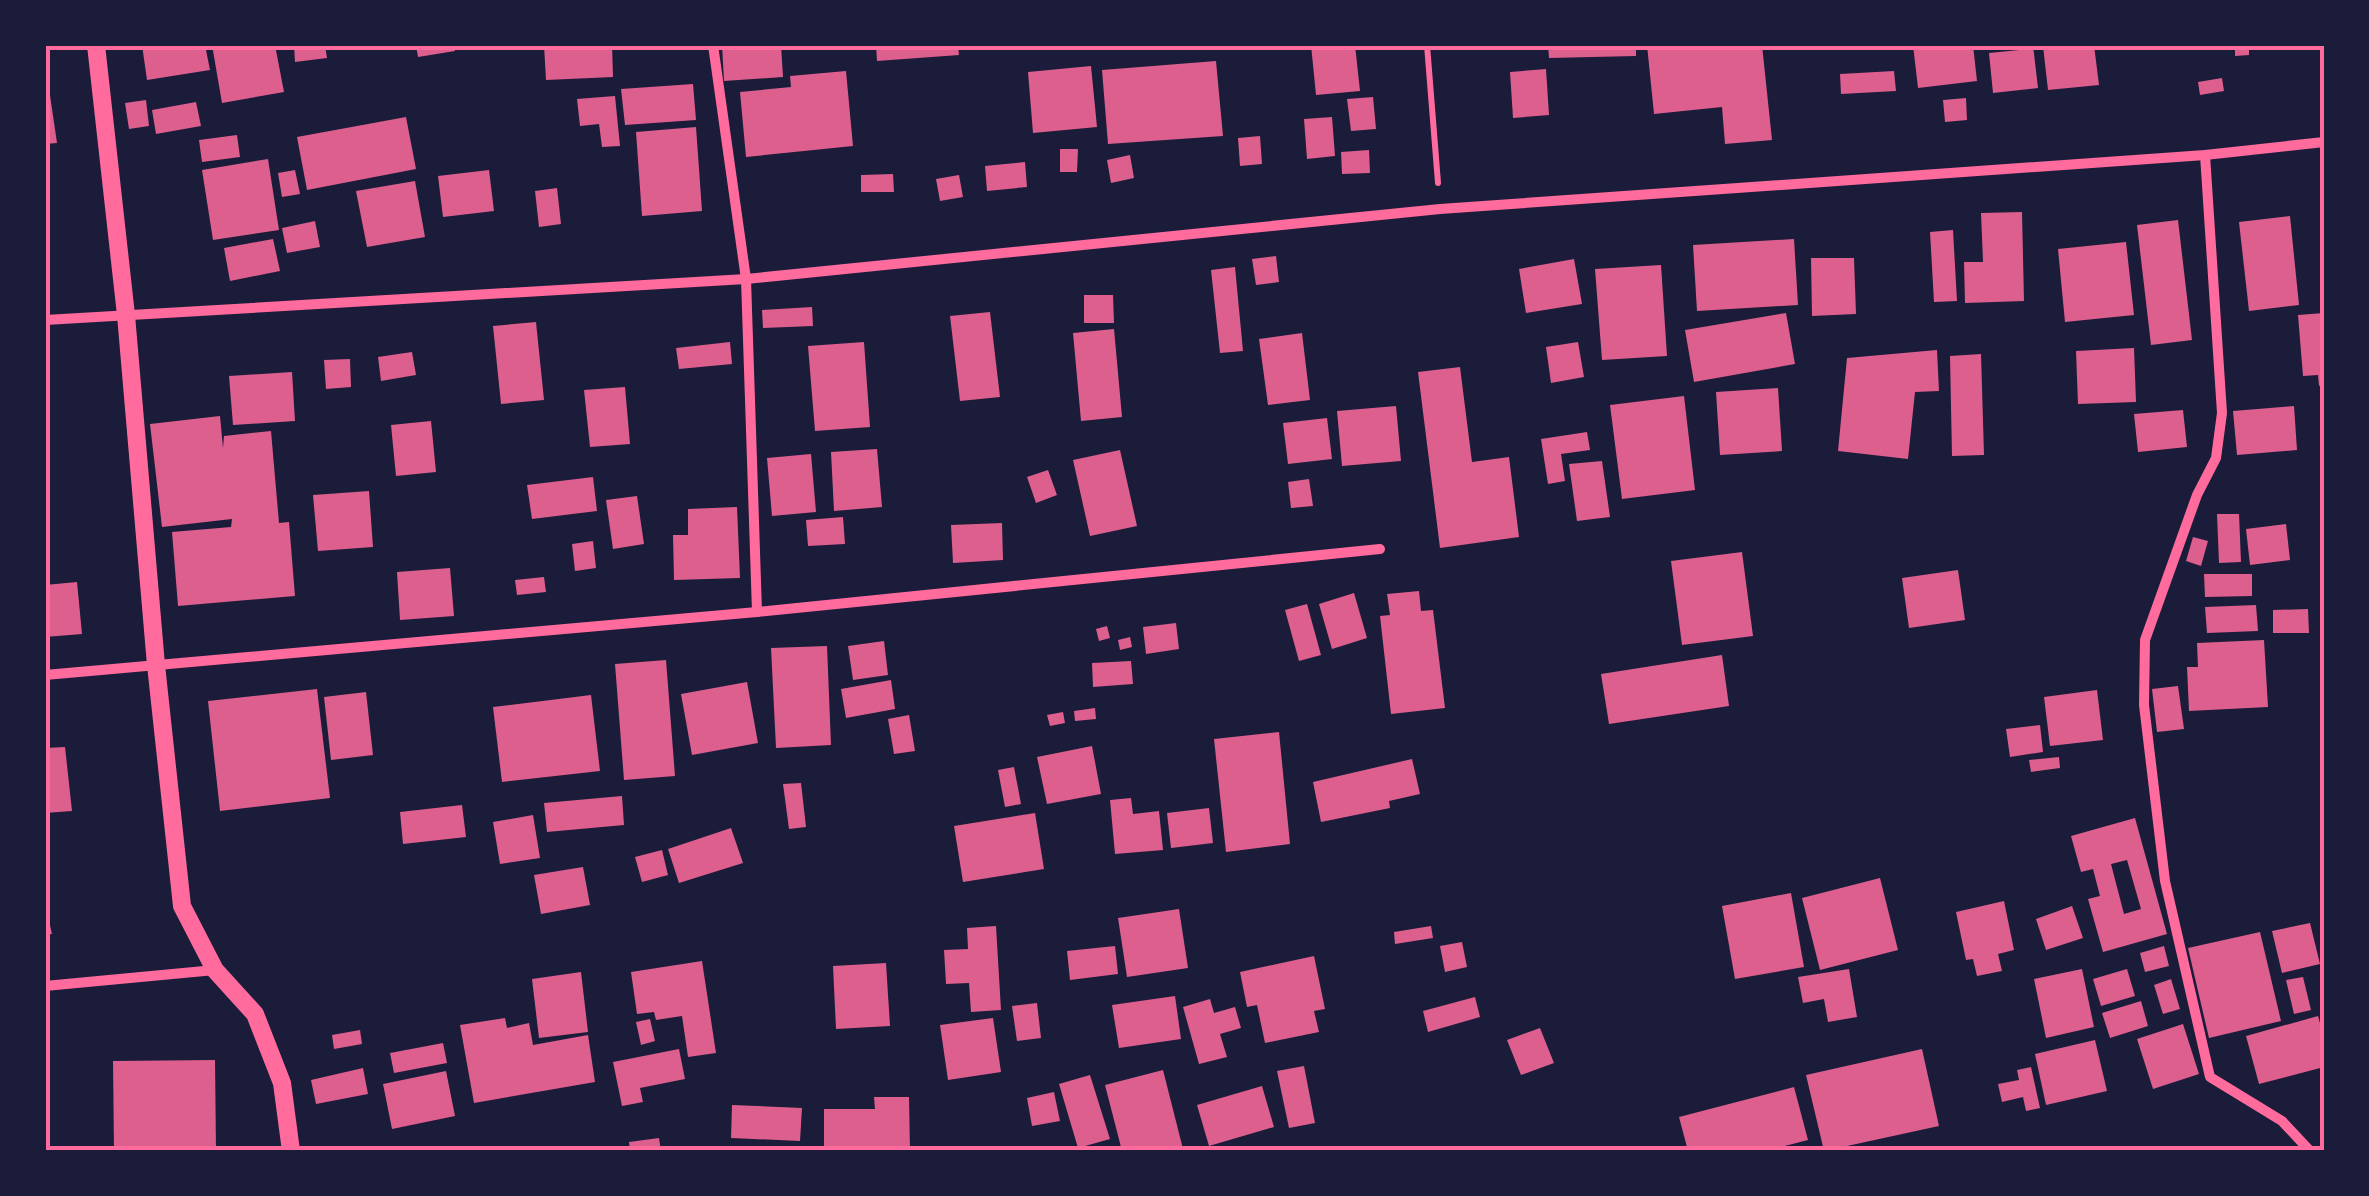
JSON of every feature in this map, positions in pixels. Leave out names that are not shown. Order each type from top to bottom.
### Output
[{"type":"street","points":[[96,45],[126,315],[156,665],[182,906],[215,970],[255,1014],[282,1084],[291,1151]]},
{"type":"street","points":[[714,45],[746,279],[757,612]]},
{"type":"street","points":[[45,320],[746,279],[1440,209],[2205,155],[2324,142]]},
{"type":"street","points":[[2205,155],[2222,413],[2216,458],[2198,495],[2145,640],[2144,705],[2165,881],[2210,1077],[2282,1121],[2310,1151]]},
{"type":"street","points":[[45,675],[757,612],[1380,548]]},
{"type":"street","points":[[45,986],[215,970]]},
{"type":"path","points":[[1426,45],[1440,209]]},
{"type":"building","points":[[142,45],[205,45],[210,70],[147,80]]},
{"type":"building","points":[[212,45],[275,45],[284,92],[222,103]]},
{"type":"building","points":[[294,45],[325,45],[327,58],[295,62]]},
{"type":"building","points":[[416,45],[454,45],[455,51],[418,57]]},
{"type":"building","points":[[544,45],[612,45],[613,77],[546,80]]},
{"type":"building","points":[[722,45],[781,45],[783,77],[724,81]]},
{"type":"building","points":[[876,45],[958,45],[959,55],[877,61]]},
{"type":"building","points":[[1311,45],[1355,45],[1360,91],[1316,95]]},
{"type":"building","points":[[1548,45],[1636,45],[1636,56],[1549,58]]},
{"type":"building","points":[[1647,45],[1762,45],[1772,140],[1725,144],[1722,107],[1654,114]]},
{"type":"building","points":[[1913,45],[1973,45],[1977,81],[1918,88]]},
{"type":"building","points":[[2018,45],[2033,45],[2038,88],[1993,93],[1989,53],[2019,50]]},
{"type":"building","points":[[2094,45],[2099,85],[2048,90],[2043,46]]},
{"type":"building","points":[[2235,45],[2249,45],[2249,55],[2235,56]]},
{"type":"building","points":[[45,61],[57,143],[45,144]]},
{"type":"building","points":[[1216,61],[1223,136],[1108,144],[1102,70]]},
{"type":"building","points":[[1091,66],[1097,127],[1033,133],[1028,72]]},
{"type":"building","points":[[1546,69],[1549,115],[1513,118],[1510,72]]},
{"type":"building","points":[[846,71],[853,146],[746,157],[740,92],[791,87],[790,76]]},
{"type":"building","points":[[1894,71],[1896,91],[1841,94],[1840,74]]},
{"type":"building","points":[[2222,78],[2224,91],[2200,95],[2198,82]]},
{"type":"building","points":[[693,84],[696,120],[625,125],[621,89]]},
{"type":"building","points":[[615,96],[620,146],[602,147],[599,124],[580,126],[577,99]]},
{"type":"building","points":[[1373,97],[1376,129],[1351,131],[1347,99]]},
{"type":"building","points":[[1966,98],[1967,120],[1945,122],[1943,100]]},
{"type":"building","points":[[146,100],[149,126],[129,129],[125,103]]},
{"type":"building","points":[[196,102],[201,126],[156,134],[152,110]]},
{"type":"building","points":[[406,117],[416,169],[307,190],[297,137]]},
{"type":"building","points":[[1332,117],[1335,156],[1307,159],[1304,119]]},
{"type":"building","points":[[696,127],[702,211],[642,216],[636,132]]},
{"type":"building","points":[[237,135],[240,157],[202,162],[199,140]]},
{"type":"building","points":[[1260,136],[1262,164],[1240,166],[1238,138]]},
{"type":"building","points":[[1060,149],[1078,149],[1077,172],[1060,172]]},
{"type":"building","points":[[1369,150],[1370,173],[1342,174],[1341,152]]},
{"type":"building","points":[[1130,155],[1134,178],[1111,183],[1107,160]]},
{"type":"building","points":[[268,159],[279,230],[213,240],[202,170]]},
{"type":"building","points":[[1025,162],[1027,187],[987,191],[985,166]]},
{"type":"building","points":[[295,170],[300,194],[282,197],[278,173]]},
{"type":"building","points":[[489,170],[494,211],[443,217],[438,176]]},
{"type":"building","points":[[893,174],[894,192],[861,192],[861,175]]},
{"type":"building","points":[[959,175],[963,197],[940,201],[936,179]]},
{"type":"building","points":[[415,181],[425,237],[367,247],[356,191]]},
{"type":"building","points":[[557,188],[561,224],[539,227],[535,191]]},
{"type":"building","points":[[2022,212],[2024,301],[1965,303],[1964,262],[1983,262],[1981,213]]},
{"type":"building","points":[[2290,216],[2299,305],[2249,311],[2239,222]]},
{"type":"building","points":[[2178,220],[2192,340],[2151,345],[2137,225]]},
{"type":"building","points":[[315,221],[320,247],[287,253],[282,228]]},
{"type":"building","points":[[1953,230],[1957,301],[1934,302],[1930,232]]},
{"type":"building","points":[[273,239],[280,271],[230,281],[224,248]]},
{"type":"building","points":[[1794,239],[1798,305],[1697,311],[1693,245]]},
{"type":"building","points":[[2126,242],[2134,315],[2065,322],[2058,249]]},
{"type":"building","points":[[1276,256],[1279,282],[1256,285],[1252,259]]},
{"type":"building","points":[[1811,258],[1854,258],[1856,314],[1812,316]]},
{"type":"building","points":[[1574,259],[1582,304],[1526,313],[1519,269]]},
{"type":"building","points":[[1661,265],[1667,356],[1602,360],[1595,269]]},
{"type":"building","points":[[1235,267],[1243,351],[1220,353],[1211,270]]},
{"type":"building","points":[[1084,295],[1113,295],[1114,323],[1084,323]]},
{"type":"building","points":[[812,307],[813,326],[763,328],[762,310]]},
{"type":"building","points":[[990,312],[1000,397],[960,401],[950,316]]},
{"type":"building","points":[[1786,313],[1795,364],[1694,382],[1685,330]]},
{"type":"building","points":[[2324,313],[2324,385],[2319,386],[2318,375],[2303,376],[2298,315]]},
{"type":"building","points":[[536,322],[544,400],[501,404],[493,326]]},
{"type":"building","points":[[1114,329],[1122,417],[1081,421],[1073,333]]},
{"type":"building","points":[[1302,333],[1310,400],[1268,405],[1259,339]]},
{"type":"building","points":[[730,342],[732,364],[679,369],[676,348]]},
{"type":"building","points":[[864,342],[870,427],[815,431],[808,346]]},
{"type":"building","points":[[1578,342],[1584,377],[1551,383],[1546,347]]},
{"type":"building","points":[[2134,348],[2136,402],[2078,404],[2076,351]]},
{"type":"building","points":[[1937,350],[1939,391],[1915,392],[1908,459],[1838,451],[1847,358]]},
{"type":"building","points":[[412,352],[416,375],[381,381],[378,357]]},
{"type":"building","points":[[1981,354],[1984,455],[1952,456],[1950,356]]},
{"type":"building","points":[[350,359],[351,387],[326,389],[324,360]]},
{"type":"building","points":[[1460,367],[1472,462],[1509,457],[1519,537],[1440,548],[1418,372]]},
{"type":"building","points":[[292,372],[295,421],[233,425],[229,376]]},
{"type":"building","points":[[625,387],[630,444],[590,447],[584,390]]},
{"type":"building","points":[[1778,388],[1782,451],[1720,455],[1716,392]]},
{"type":"building","points":[[1684,396],[1695,490],[1622,499],[1610,405]]},
{"type":"building","points":[[1396,406],[1401,461],[1342,466],[1337,411]]},
{"type":"building","points":[[2294,406],[2297,450],[2237,455],[2233,411]]},
{"type":"building","points":[[2183,410],[2187,447],[2138,452],[2134,414]]},
{"type":"building","points":[[220,416],[223,448],[224,436],[271,431],[279,523],[289,522],[295,596],[178,606],[172,532],[231,527],[232,519],[162,527],[150,424]]},
{"type":"building","points":[[1327,418],[1332,459],[1288,464],[1283,423]]},
{"type":"building","points":[[431,421],[436,472],[396,476],[391,425]]},
{"type":"building","points":[[1587,432],[1590,450],[1561,454],[1565,481],[1548,484],[1541,439]]},
{"type":"building","points":[[877,449],[882,507],[834,511],[831,452]]},
{"type":"building","points":[[1120,450],[1137,526],[1090,536],[1073,460]]},
{"type":"building","points":[[811,454],[816,512],[772,516],[767,458]]},
{"type":"building","points":[[1602,461],[1610,517],[1577,521],[1569,464]]},
{"type":"building","points":[[1048,470],[1057,495],[1036,503],[1027,477]]},
{"type":"building","points":[[593,477],[597,511],[532,519],[527,485]]},
{"type":"building","points":[[1309,479],[1313,506],[1291,508],[1288,482]]},
{"type":"building","points":[[369,491],[373,547],[318,551],[313,495]]},
{"type":"building","points":[[637,496],[644,544],[613,549],[606,500]]},
{"type":"building","points":[[737,507],[740,578],[674,580],[673,535],[688,535],[688,509]]},
{"type":"building","points":[[2217,514],[2239,514],[2241,562],[2219,563]]},
{"type":"building","points":[[843,517],[845,544],[808,546],[806,520]]},
{"type":"building","points":[[1002,523],[1003,560],[953,563],[951,525]]},
{"type":"building","points":[[2286,524],[2290,560],[2250,565],[2246,529]]},
{"type":"building","points":[[2193,537],[2208,541],[2201,566],[2186,561]]},
{"type":"building","points":[[593,541],[596,568],[575,571],[572,544]]},
{"type":"building","points":[[1742,552],[1753,636],[1682,645],[1671,561]]},
{"type":"building","points":[[450,568],[454,616],[400,620],[397,572]]},
{"type":"building","points":[[1958,570],[1965,620],[1909,628],[1902,578]]},
{"type":"building","points":[[2204,574],[2252,574],[2252,596],[2205,597]]},
{"type":"building","points":[[544,577],[546,592],[517,595],[515,580]]},
{"type":"building","points":[[77,582],[82,634],[45,637],[45,585]]},
{"type":"building","points":[[1419,591],[1421,611],[1433,610],[1445,708],[1391,714],[1380,616],[1390,615],[1387,594]]},
{"type":"building","points":[[1354,593],[1367,638],[1332,649],[1319,604]]},
{"type":"building","points":[[1307,604],[1321,655],[1299,661],[1285,610]]},
{"type":"building","points":[[2256,605],[2258,631],[2207,633],[2205,607]]},
{"type":"building","points":[[2308,609],[2309,633],[2273,633],[2273,610]]},
{"type":"building","points":[[1176,623],[1179,649],[1146,654],[1143,627]]},
{"type":"building","points":[[1107,626],[1110,638],[1099,641],[1096,629]]},
{"type":"building","points":[[1130,637],[1132,647],[1120,650],[1118,640]]},
{"type":"building","points":[[2264,640],[2268,707],[2189,711],[2187,667],[2198,667],[2197,643]]},
{"type":"building","points":[[884,641],[888,675],[853,680],[848,646]]},
{"type":"building","points":[[827,646],[831,745],[776,748],[771,648]]},
{"type":"building","points":[[1722,655],[1729,706],[1609,724],[1601,674]]},
{"type":"building","points":[[666,660],[675,776],[624,780],[615,664]]},
{"type":"building","points":[[1131,661],[1133,684],[1093,687],[1092,663]]},
{"type":"building","points":[[891,680],[895,709],[846,718],[841,689]]},
{"type":"building","points":[[747,682],[758,743],[692,755],[681,694]]},
{"type":"building","points":[[2178,686],[2184,729],[2157,732],[2152,689]]},
{"type":"building","points":[[317,689],[330,798],[220,811],[208,701]]},
{"type":"building","points":[[2097,690],[2103,740],[2050,746],[2044,697]]},
{"type":"building","points":[[366,692],[373,755],[331,760],[324,697]]},
{"type":"building","points":[[591,695],[600,771],[502,782],[493,707]]},
{"type":"building","points":[[1095,708],[1096,719],[1075,721],[1074,711]]},
{"type":"building","points":[[1063,712],[1065,723],[1050,726],[1047,715]]},
{"type":"building","points":[[909,715],[915,751],[894,754],[888,719]]},
{"type":"building","points":[[2040,725],[2043,752],[2010,757],[2006,729]]},
{"type":"building","points":[[1279,732],[1290,844],[1226,852],[1214,739]]},
{"type":"building","points":[[1092,746],[1101,794],[1047,804],[1037,757]]},
{"type":"building","points":[[65,747],[72,811],[45,813],[45,748]]},
{"type":"building","points":[[2059,757],[2060,768],[2031,772],[2029,760]]},
{"type":"building","points":[[1412,759],[1420,794],[1389,801],[1390,808],[1321,822],[1313,782]]},
{"type":"building","points":[[1014,767],[1021,804],[1005,807],[998,770]]},
{"type":"building","points":[[801,783],[806,827],[789,829],[783,784]]},
{"type":"building","points":[[622,796],[624,825],[547,832],[544,803]]},
{"type":"building","points":[[1131,798],[1133,814],[1159,811],[1163,850],[1115,854],[1110,800]]},
{"type":"building","points":[[462,805],[466,837],[403,844],[400,812]]},
{"type":"building","points":[[1209,808],[1213,843],[1171,848],[1167,813]]},
{"type":"building","points":[[1035,813],[1044,869],[963,882],[954,826]]},
{"type":"building","points":[[533,815],[540,858],[500,864],[493,822]]},
{"type":"building","points":[[2135,818],[2167,934],[2103,952],[2088,899],[2100,896],[2093,869],[2081,872],[2071,836]],"holes":[[[2127,860],[2141,909],[2124,914],[2111,864]]]},
{"type":"building","points":[[731,828],[743,863],[679,883],[668,849]]},
{"type":"building","points":[[662,850],[668,875],[642,882],[635,857]]},
{"type":"building","points":[[583,867],[590,905],[541,914],[534,875]]},
{"type":"building","points":[[1880,878],[1898,950],[1820,970],[1802,898]]},
{"type":"building","points":[[1791,893],[1804,967],[1735,979],[1722,906]]},
{"type":"building","points":[[2004,901],[2014,950],[1998,954],[2002,971],[1977,976],[1973,959],[1966,960],[1956,912]]},
{"type":"building","points":[[45,903],[52,934],[45,935]]},
{"type":"building","points":[[2072,906],[2083,938],[2046,950],[2036,919]]},
{"type":"building","points":[[1179,909],[1188,968],[1127,977],[1118,918]]},
{"type":"building","points":[[2310,923],[2320,964],[2282,973],[2272,931]]},
{"type":"building","points":[[996,926],[1001,1010],[971,1012],[969,983],[946,984],[944,950],[968,949],[967,928]]},
{"type":"building","points":[[1431,926],[1433,938],[1395,944],[1394,932]]},
{"type":"building","points":[[2260,932],[2281,1021],[2209,1038],[2188,948]]},
{"type":"building","points":[[1462,942],[1467,967],[1445,972],[1440,946]]},
{"type":"building","points":[[1115,946],[1118,974],[1070,980],[1067,951]]},
{"type":"building","points":[[2164,946],[2169,966],[2145,972],[2140,953]]},
{"type":"building","points":[[1314,956],[1325,1009],[1314,1011],[1319,1032],[1265,1043],[1257,1005],[1247,1007],[1240,972]]},
{"type":"building","points":[[702,961],[716,1053],[688,1057],[682,1016],[656,1020],[654,1012],[637,1014],[631,972]]},
{"type":"building","points":[[886,963],[890,1026],[836,1029],[833,966]]},
{"type":"building","points":[[1849,969],[1857,1017],[1828,1022],[1824,999],[1803,1003],[1798,977]]},
{"type":"building","points":[[2082,969],[2094,1027],[2046,1038],[2034,979]]},
{"type":"building","points":[[2127,969],[2135,996],[2101,1006],[2093,979]]},
{"type":"building","points":[[581,972],[588,1032],[539,1038],[532,979]]},
{"type":"building","points":[[2303,977],[2311,1010],[2294,1014],[2286,980]]},
{"type":"building","points":[[2171,979],[2180,1009],[2163,1014],[2154,985]]},
{"type":"building","points":[[1175,996],[1181,1039],[1119,1048],[1112,1005]]},
{"type":"building","points":[[1475,997],[1480,1017],[1428,1032],[1423,1011]]},
{"type":"building","points":[[1210,999],[1214,1013],[1235,1007],[1241,1028],[1220,1034],[1227,1057],[1199,1064],[1183,1007]]},
{"type":"building","points":[[2141,1001],[2148,1026],[2110,1038],[2102,1013]]},
{"type":"building","points":[[1037,1003],[1041,1038],[1017,1041],[1012,1006]]},
{"type":"building","points":[[2318,1016],[2324,1037],[2324,1067],[2259,1084],[2246,1036]]},
{"type":"building","points":[[505,1018],[507,1028],[529,1023],[533,1045],[588,1035],[595,1082],[474,1103],[460,1025]]},
{"type":"building","points":[[993,1018],[1001,1072],[948,1080],[940,1025]]},
{"type":"building","points":[[650,1019],[655,1041],[641,1045],[636,1022]]},
{"type":"building","points":[[2183,1024],[2199,1074],[2153,1089],[2137,1039]]},
{"type":"building","points":[[1540,1028],[1554,1063],[1521,1075],[1507,1040]]},
{"type":"building","points":[[360,1030],[362,1044],[334,1049],[332,1035]]},
{"type":"building","points":[[2095,1040],[2107,1091],[2046,1105],[2035,1054]]},
{"type":"building","points":[[443,1043],[447,1063],[394,1073],[390,1053]]},
{"type":"building","points":[[679,1049],[685,1079],[640,1088],[643,1102],[622,1106],[613,1062]]},
{"type":"building","points":[[1922,1049],[1939,1126],[1824,1151],[1806,1075]]},
{"type":"building","points":[[215,1060],[216,1151],[114,1151],[113,1061]]},
{"type":"building","points":[[1304,1066],[1315,1123],[1289,1128],[1277,1071]]},
{"type":"building","points":[[2031,1067],[2040,1108],[2026,1111],[2023,1097],[2002,1102],[1998,1084],[2019,1080],[2017,1070]]},
{"type":"building","points":[[363,1068],[368,1094],[316,1104],[311,1080]]},
{"type":"building","points":[[1163,1070],[1183,1149],[1122,1151],[1105,1085]]},
{"type":"building","points":[[446,1071],[455,1116],[392,1129],[383,1084]]},
{"type":"building","points":[[1090,1075],[1110,1139],[1078,1148],[1059,1084]]},
{"type":"building","points":[[1262,1086],[1274,1127],[1209,1146],[1197,1105]]},
{"type":"building","points":[[1794,1087],[1808,1140],[1765,1151],[1688,1151],[1679,1117]]},
{"type":"building","points":[[1054,1092],[1060,1121],[1032,1126],[1027,1098]]},
{"type":"building","points":[[874,1097],[909,1097],[910,1151],[824,1151],[824,1109],[875,1109]]},
{"type":"building","points":[[732,1105],[802,1108],[800,1141],[731,1138]]},
{"type":"building","points":[[659,1138],[661,1151],[630,1151],[629,1142]]}]
